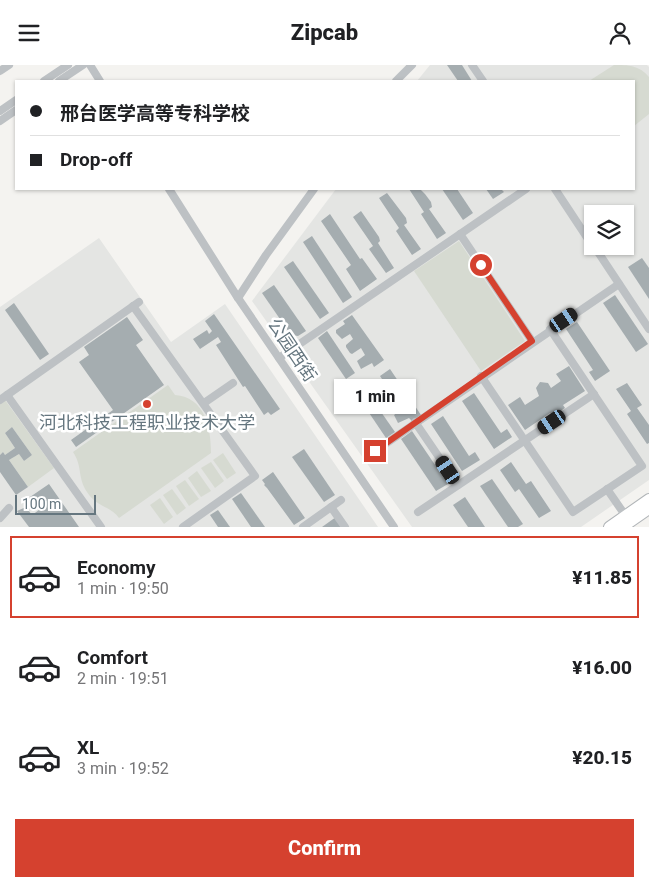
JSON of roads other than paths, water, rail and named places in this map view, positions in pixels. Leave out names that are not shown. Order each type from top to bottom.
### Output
[{"type":"main road","points":[[608,527],[649,499]]},
{"type":"main road","points":[[623,527],[649,509]]},
{"type":"street","points":[[0,71],[9,65]]},
{"type":"street","points":[[46,80],[68,65]]},
{"type":"street","points":[[60,80],[83,65]]},
{"type":"street","points":[[90,65],[99,80]]},
{"type":"street","points":[[397,80],[412,65]]},
{"type":"street","points":[[472,65],[482,80]]},
{"type":"street","points":[[0,99],[8,111],[0,121]]},
{"type":"street","name":"公园西街","points":[[170,190],[238,298],[394,527]]},
{"type":"street","points":[[238,298],[266,255],[313,190]]},
{"type":"street","points":[[279,357],[525,190]]},
{"type":"street","points":[[556,190],[584,232]]},
{"type":"street","points":[[460,234],[532,341]]},
{"type":"street","points":[[600,255],[649,329]]},
{"type":"street","points":[[375,451],[532,341],[619,284]]},
{"type":"street","points":[[101,527],[4,397],[136,304],[255,476],[183,527]]},
{"type":"street","points":[[481,376],[574,512],[642,466],[550,329]]},
{"type":"street","points":[[204,403],[233,383]]},
{"type":"street","points":[[418,512],[594,394]]},
{"type":"street","points":[[415,422],[458,485]]},
{"type":"street","points":[[607,489],[625,515]]},
{"type":"street","points":[[303,527],[341,500]]},
{"type":"street","points":[[331,507],[345,527]]},
{"type":"street","points":[[0,518],[9,508]]},
{"type":"place","name":"河北科技工程职业技术大学","points":[[147,404]]}]
